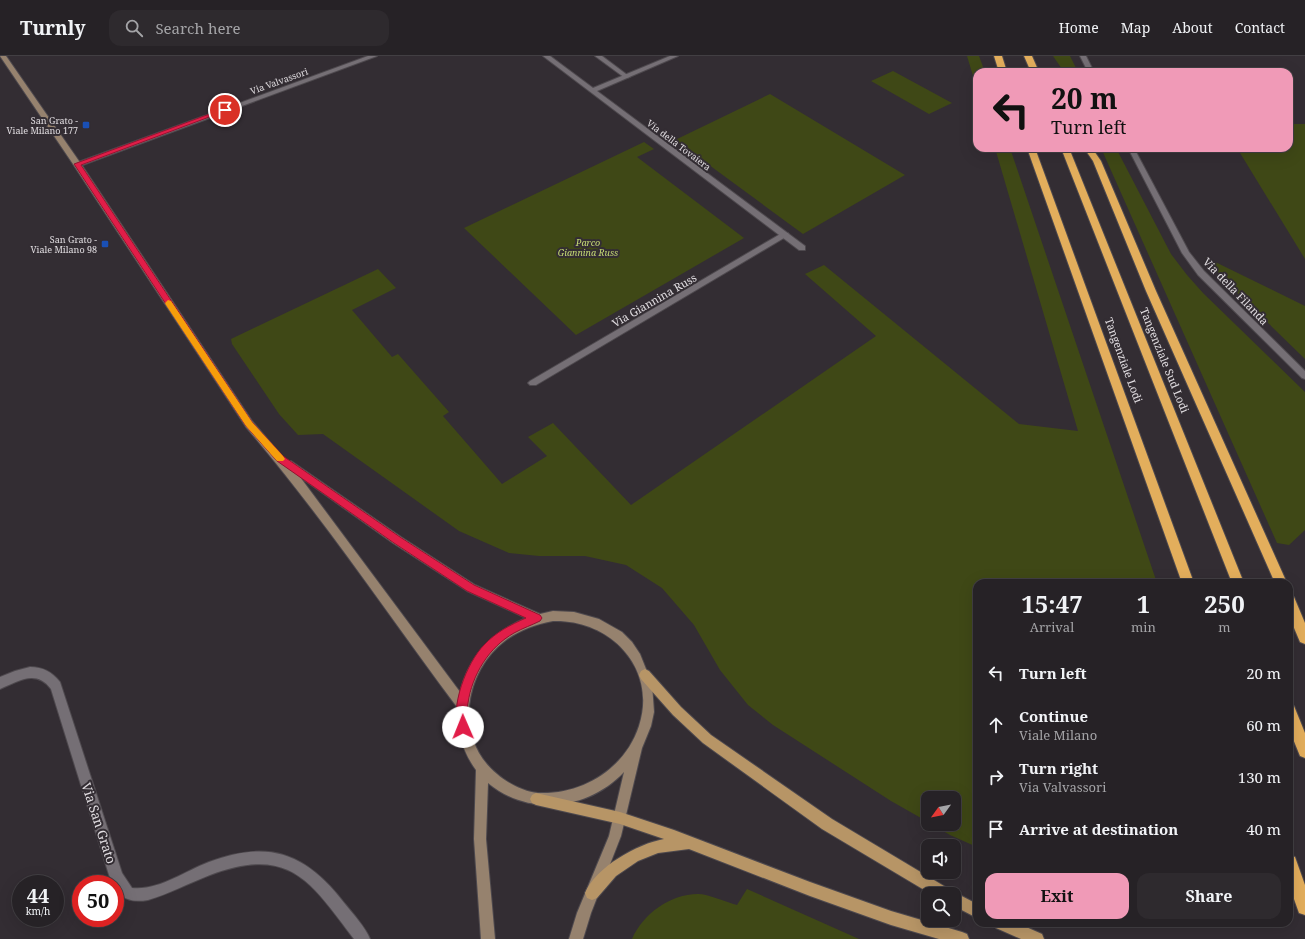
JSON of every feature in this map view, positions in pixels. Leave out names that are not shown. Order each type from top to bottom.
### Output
[{"type":"highway","points":[[998,56],[1002,68]]},
{"type":"highway","points":[[1028,56],[1033,68]]},
{"type":"highway","name":"Tangenziale Lodi","points":[[1032,152],[1187,579]]},
{"type":"highway","name":"Tangenziale Sud Lodi","points":[[1067,152],[1236,579]]},
{"type":"highway","points":[[1091,152],[1097,161],[1151,291],[1279,579]]},
{"type":"highway","points":[[1293,611],[1305,638]]},
{"type":"highway","points":[[1293,721],[1305,751]]},
{"type":"highway","points":[[1293,874],[1305,907]]},
{"type":"main road","points":[[645,675],[677,711],[707,739],[827,824],[932,887]]},
{"type":"main road","points":[[536,799],[620,818],[694,843],[810,889],[891,918],[962,939]]},
{"type":"main road","points":[[592,892],[607,874],[627,859],[644,851],[669,844],[694,843]]},
{"type":"main road","points":[[961,903],[973,909]]},
{"type":"main road","points":[[1010,927],[1037,939]]},
{"type":"street","points":[[2,56],[77,164],[249,424],[280,458],[423,654],[462,704]]},
{"type":"street","name":"Via Valvassori","points":[[77,164],[374,56]]},
{"type":"street","name":"Via della Tovaiera","points":[[546,56],[802,248]]},
{"type":"street","points":[[598,56],[627,77]]},
{"type":"street","points":[[593,91],[675,56]]},
{"type":"street","points":[[1083,56],[1089,68]]},
{"type":"street","name":"Via della Filanda","points":[[1133,152],[1186,253],[1201,273],[1305,376]]},
{"type":"street","name":"Via Giannina Russ","points":[[534,383],[785,235]]},
{"type":"street","points":[[280,458],[397,540],[471,588],[537,618]]},
{"type":"street","points":[[576,939],[620,818],[636,747],[645,725],[648,703],[645,675],[632,651],[614,632],[590,620],[564,615],[537,618],[510,630],[487,649],[470,674],[462,704],[463,727],[469,750],[482,770],[506,789],[536,799],[569,797],[600,785],[623,766],[636,747]]},
{"type":"street","name":"Via San Grato","points":[[0,683],[21,673],[33,672],[44,674],[52,680],[56,686],[116,875],[121,886],[130,894],[156,892],[210,868],[232,862],[253,858],[274,859],[292,864],[309,874],[322,887],[363,939]]},
{"type":"street","points":[[482,770],[480,839],[488,939]]},
{"type":"green space","points":[[967,56],[979,56],[984,68],[973,68],[973,76]]},
{"type":"green space","points":[[1053,56],[1070,56],[1076,68],[1061,68]]},
{"type":"green space","points":[[893,71],[952,103],[929,114],[871,81]]},
{"type":"green space","points":[[770,94],[905,175],[803,234],[675,140]]},
{"type":"green space","points":[[1293,124],[1305,124],[1305,259],[1239,152],[1293,152]]},
{"type":"green space","name":"Parco Giannina Russ","points":[[644,142],[654,149],[637,157],[744,238],[576,335],[464,228]]},
{"type":"green space","points":[[996,152],[1011,152],[1156,579],[973,579],[973,845],[943,831],[961,831],[961,791],[921,791],[921,818],[891,801],[773,725],[748,705],[720,670],[694,625],[662,588],[626,565],[585,556],[539,556],[509,553],[459,531],[323,434],[298,435],[279,414],[232,344],[231,339],[378,269],[396,288],[352,310],[392,357],[398,354],[449,412],[443,416],[502,484],[547,456],[528,437],[553,423],[631,505],[876,336],[805,274],[824,265],[1019,424],[1078,431]]},
{"type":"green space","points":[[1103,152],[1118,152],[1171,254],[1187,275],[1203,293],[1305,392],[1305,530],[1289,545],[1277,543]]},
{"type":"green space","points":[[1205,257],[1305,306],[1305,359],[1226,282]]},
{"type":"green space","points":[[747,889],[859,939],[632,939],[643,921],[650,914],[659,907],[677,898],[688,895],[702,894],[737,905]]},
{"type":"slow traffic","points":[[168,303],[249,424],[280,459]]},
{"type":"place","name":"San Grato - Viale Milano 177","points":[[86,125]]},
{"type":"place","name":"San Grato - Viale Milano 98","points":[[105,244]]},
{"type":"route","points":[[225,110],[77,164],[249,424],[280,458],[397,540],[471,588],[537,618],[510,630],[487,649],[470,674],[462,704],[463,727]]}]
